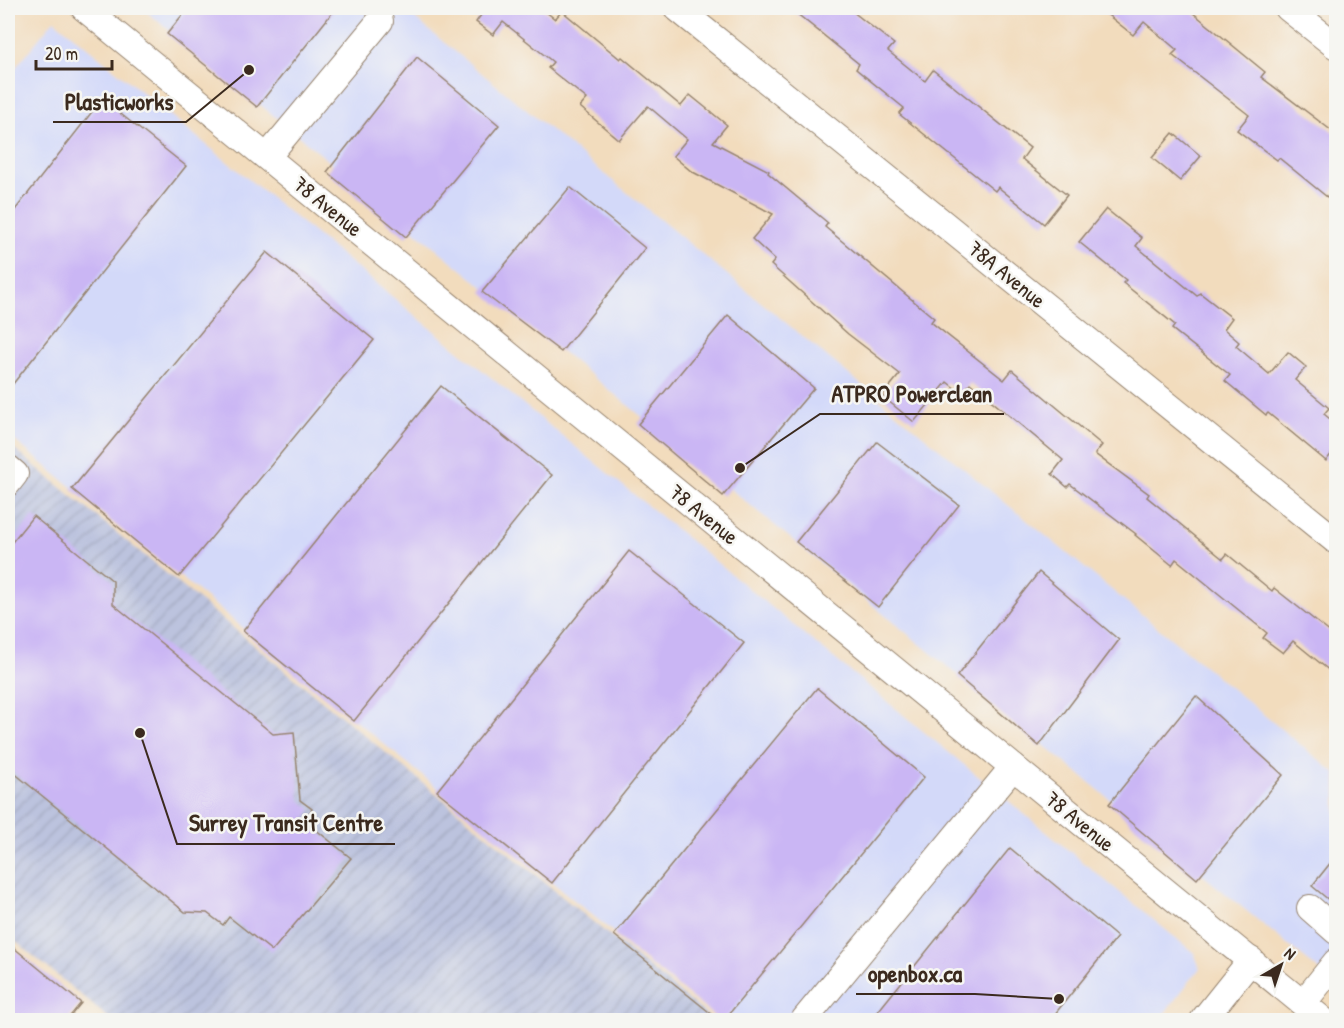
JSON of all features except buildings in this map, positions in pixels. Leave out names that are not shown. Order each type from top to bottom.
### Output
[{"type":"street","name":"78 Avenue","points":[[84,8],[1323,1020]]},
{"type":"street","name":"78A Avenue","points":[[677,8],[1336,541]]},
{"type":"street","points":[[1288,8],[1336,46]]},
{"type":"street","points":[[267,157],[380,21]]},
{"type":"street","points":[[804,1020],[1013,767]]},
{"type":"street","points":[[1310,908],[1336,930]]},
{"type":"street","points":[[1203,1020],[1251,960]]},
{"type":"street","points":[[1303,1003],[1336,962]]},
{"type":"shaded area","points":[[142,8],[402,8],[1336,774],[1336,984]]},
{"type":"shaded area","points":[[54,20],[1194,953],[1200,968],[1159,1020],[720,1020],[8,435],[8,77]]},
{"type":"shaded area","points":[[8,444],[713,1020],[111,1020],[8,935]]},
{"type":"place","name":"Plasticworks","points":[[249,70]]},
{"type":"place","name":"ATPRO Powerclean","points":[[740,468]]},
{"type":"place","name":"Surrey Transit Centre","points":[[140,733]]},
{"type":"place","name":"openbox.ca","points":[[1059,999]]}]
